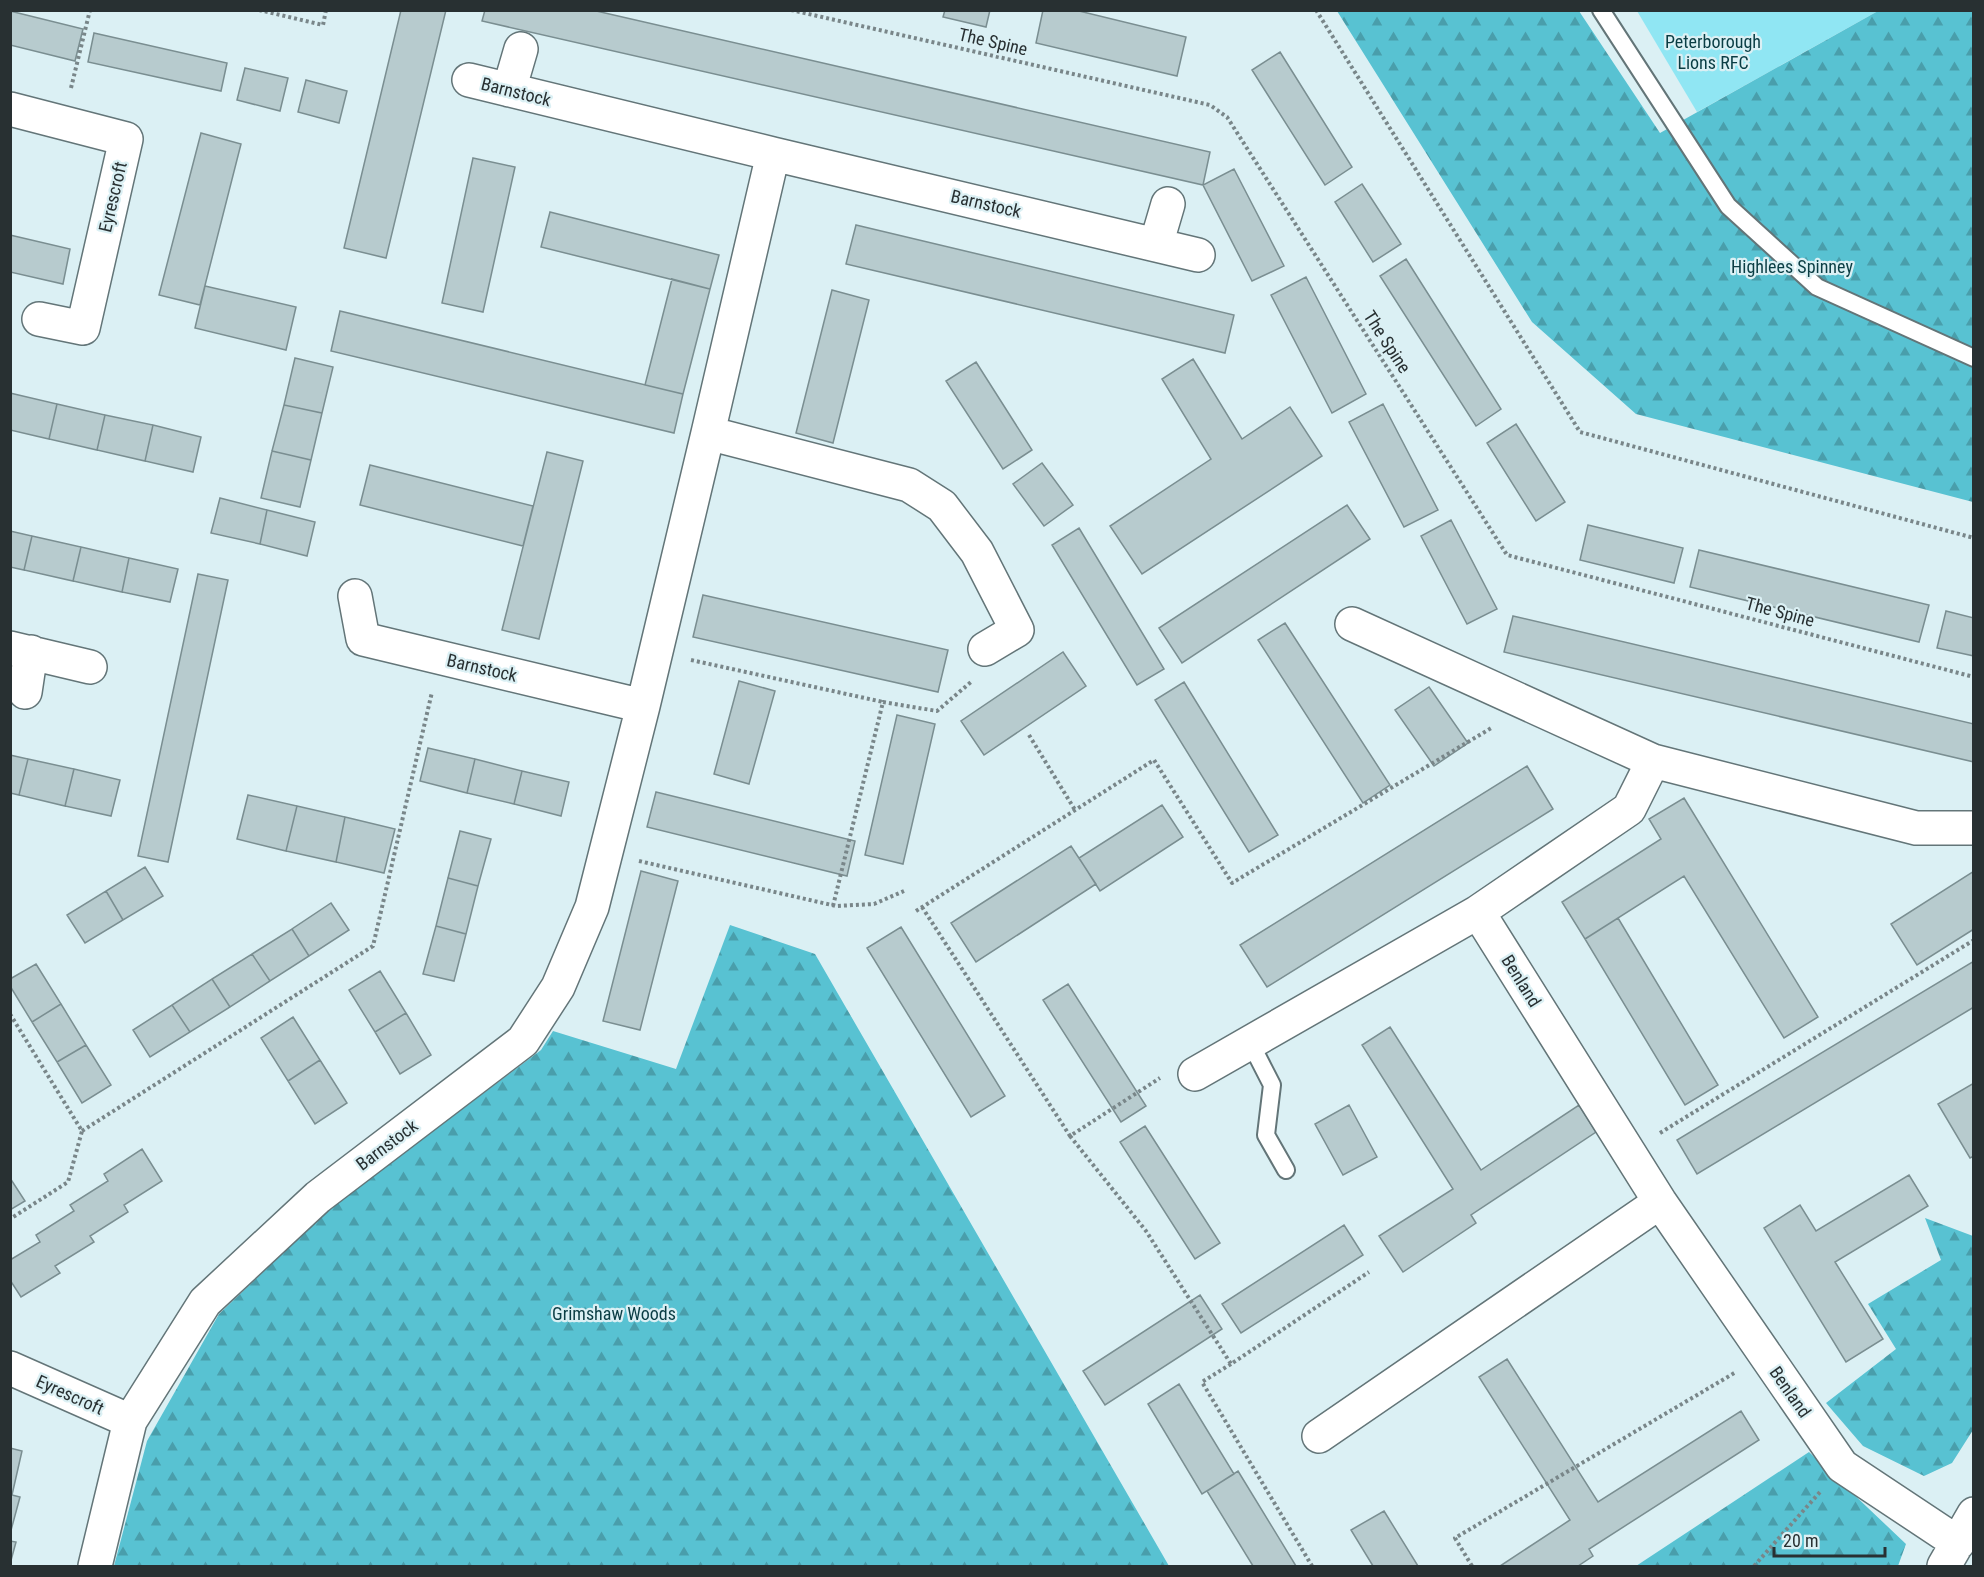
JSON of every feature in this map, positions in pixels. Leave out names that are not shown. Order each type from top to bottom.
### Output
[{"type":"street","points":[[509,90],[521,49]]},
{"type":"street","name":"Barnstock","points":[[469,80],[1198,255]]},
{"type":"street","name":"Eyrescroft","points":[[10,109],[126,139],[83,328],[39,319]]},
{"type":"street","name":"Barnstock","points":[[95,1566],[130,1421],[205,1302],[318,1197],[523,1041],[558,987],[592,907],[606,854],[773,154]]},
{"type":"street","points":[[1156,245],[1168,204]]},
{"type":"street","points":[[708,433],[909,485],[942,506],[977,552],[1017,630],[985,649]]},
{"type":"street","name":"Barnstock","points":[[356,596],[363,639],[643,706]]},
{"type":"street","points":[[1352,624],[1653,761],[1916,828],[1974,828]]},
{"type":"street","points":[[25,692],[21,650],[90,667]]},
{"type":"street","points":[[1200,1071],[1251,1044],[1478,912],[1629,809],[1653,761]]},
{"type":"street","name":"Benland","points":[[1478,912],[1660,1202],[1842,1466],[1951,1555]]},
{"type":"street","points":[[1319,1436],[1660,1202]]},
{"type":"street","name":"Eyrescroft","points":[[10,1368],[130,1421]]},
{"type":"street","points":[[1951,1555],[1974,1514]]},
{"type":"lane","points":[[1601,10],[1728,206],[1817,287],[1974,358]]},
{"type":"lane","points":[[1251,1044],[1272,1085],[1266,1135],[1286,1170]]},
{"type":"path","points":[[63,122],[90,10]]},
{"type":"path","points":[[259,10],[323,25],[326,10]]},
{"type":"path","name":"The Spine","points":[[791,10],[1210,105],[1227,117],[1507,555],[1974,677]]},
{"type":"path","points":[[1316,10],[1580,432],[1974,537]]},
{"type":"path","points":[[656,652],[884,702],[937,711],[974,679],[985,649]]},
{"type":"path","points":[[10,1219],[68,1182],[82,1131],[373,946],[440,658]]},
{"type":"path","points":[[916,911],[1154,760],[1233,883],[1498,724],[1515,698]]},
{"type":"path","points":[[832,906],[884,702]]},
{"type":"path","points":[[1029,735],[1075,810]]},
{"type":"path","points":[[606,854],[832,906],[874,904],[904,891]]},
{"type":"path","points":[[922,907],[1070,1136],[1146,1231],[1231,1364]]},
{"type":"path","points":[[1628,1152],[1974,940]]},
{"type":"path","points":[[10,1014],[82,1131]]},
{"type":"path","points":[[1070,1136],[1185,1063],[1200,1071]]},
{"type":"path","points":[[1312,1566],[1202,1382],[1369,1272]]},
{"type":"path","points":[[1472,1566],[1455,1538],[1764,1355]]},
{"type":"path","points":[[1754,1566],[1842,1466]]},
{"type":"green space","name":"Highlees Spinney","points":[[1337,11],[1579,11],[1660,133],[1878,11],[1973,11],[1973,502],[1636,414],[1532,322]]},
{"type":"green space","name":"Peterborough Lions RFC","points":[[1637,11],[1878,11],[1697,112]]},
{"type":"green space","name":"Grimshaw Woods","points":[[730,925],[815,954],[1169,1566],[114,1566],[147,1441],[219,1314],[330,1208],[541,1050],[553,1031],[676,1069]]},
{"type":"green space","points":[[1925,1218],[1973,1236],[1973,1430],[1952,1463],[1924,1476],[1863,1446],[1826,1403],[1896,1349],[1868,1304],[1941,1260]]},
{"type":"green space","points":[[1809,1452],[1906,1544],[1898,1566],[1636,1566]]},
{"type":"building","points":[[401,10],[446,10],[386,258],[344,248]]},
{"type":"building","points":[[485,10],[592,10],[1210,152],[1203,185],[482,21]]},
{"type":"building","points":[[945,10],[990,10],[986,27],[943,17]]},
{"type":"building","points":[[1043,10],[1075,10],[1186,37],[1177,76],[1036,43]]},
{"type":"building","points":[[10,11],[83,29],[75,61],[10,45]]},
{"type":"building","points":[[94,33],[227,63],[221,91],[88,62]]},
{"type":"building","points":[[1280,52],[1352,167],[1325,185],[1252,70]]},
{"type":"building","points":[[245,68],[288,78],[280,111],[237,100]]},
{"type":"building","points":[[306,80],[347,91],[339,123],[298,112]]},
{"type":"building","points":[[201,133],[241,144],[200,305],[159,295]]},
{"type":"building","points":[[473,158],[515,167],[483,312],[442,303]]},
{"type":"building","points":[[1234,169],[1284,266],[1252,281],[1203,185]]},
{"type":"building","points":[[1362,184],[1401,244],[1373,262],[1335,202]]},
{"type":"building","points":[[550,212],[719,255],[710,289],[541,247]]},
{"type":"building","points":[[856,225],[1234,315],[1225,353],[846,264]]},
{"type":"building","points":[[10,235],[70,249],[63,284],[10,272]]},
{"type":"building","points":[[1406,259],[1501,409],[1476,426],[1380,276]]},
{"type":"building","points":[[1306,277],[1366,394],[1332,413],[1271,295]]},
{"type":"building","points":[[672,279],[710,289],[683,394],[645,385]]},
{"type":"building","points":[[205,286],[296,307],[286,350],[195,328]]},
{"type":"building","points":[[832,290],[869,300],[833,443],[796,433]]},
{"type":"building","points":[[340,311],[683,394],[674,433],[331,351]]},
{"type":"building","points":[[295,358],[333,367],[322,413],[284,405]]},
{"type":"building","points":[[1193,359],[1242,439],[1290,407],[1322,456],[1142,574],[1110,526],[1211,459],[1162,379]]},
{"type":"building","points":[[976,362],[1032,450],[1003,469],[946,381]]},
{"type":"building","points":[[10,393],[57,404],[49,439],[10,430]]},
{"type":"building","points":[[57,404],[105,415],[97,450],[49,439]]},
{"type":"building","points":[[1383,404],[1438,510],[1404,527],[1349,422]]},
{"type":"building","points":[[284,405],[322,413],[311,460],[272,451]]},
{"type":"building","points":[[105,415],[153,425],[145,461],[97,450]]},
{"type":"building","points":[[1516,424],[1565,502],[1536,521],[1487,443]]},
{"type":"building","points":[[153,425],[201,437],[193,472],[145,461]]},
{"type":"building","points":[[272,451],[311,460],[300,507],[261,498]]},
{"type":"building","points":[[547,452],[583,461],[539,639],[502,630]]},
{"type":"building","points":[[1042,463],[1073,505],[1044,526],[1013,484]]},
{"type":"building","points":[[370,465],[533,506],[523,546],[360,505]]},
{"type":"building","points":[[220,498],[267,510],[260,544],[211,533]]},
{"type":"building","points":[[1347,505],[1370,539],[1182,663],[1159,628]]},
{"type":"building","points":[[267,510],[315,522],[307,556],[260,544]]},
{"type":"building","points":[[1451,520],[1497,609],[1467,624],[1421,536]]},
{"type":"building","points":[[1588,525],[1683,548],[1674,583],[1580,560]]},
{"type":"building","points":[[1079,528],[1164,669],[1137,685],[1052,545]]},
{"type":"building","points":[[10,531],[32,536],[24,570],[10,567]]},
{"type":"building","points":[[32,536],[81,547],[73,581],[24,570]]},
{"type":"building","points":[[81,547],[129,558],[122,592],[73,581]]},
{"type":"building","points":[[1699,550],[1929,605],[1919,642],[1690,587]]},
{"type":"building","points":[[129,558],[178,569],[170,602],[122,592]]},
{"type":"building","points":[[198,574],[228,580],[168,862],[138,856]]},
{"type":"building","points":[[703,595],[948,650],[938,692],[693,637]]},
{"type":"building","points":[[1946,611],[1974,618],[1974,656],[1937,648]]},
{"type":"building","points":[[1513,616],[1974,724],[1974,762],[1504,652]]},
{"type":"building","points":[[1285,623],[1390,785],[1363,803],[1258,640]]},
{"type":"building","points":[[1063,652],[1086,686],[984,755],[961,721]]},
{"type":"building","points":[[739,681],[775,691],[749,784],[714,774]]},
{"type":"building","points":[[1184,682],[1278,835],[1249,852],[1155,700]]},
{"type":"building","points":[[1429,687],[1468,743],[1434,766],[1395,710]]},
{"type":"building","points":[[897,715],[935,724],[903,864],[865,855]]},
{"type":"building","points":[[428,748],[475,759],[467,793],[420,781]]},
{"type":"building","points":[[10,755],[28,759],[19,795],[10,793]]},
{"type":"building","points":[[28,759],[74,769],[65,806],[19,795]]},
{"type":"building","points":[[475,759],[522,771],[514,804],[467,793]]},
{"type":"building","points":[[1527,766],[1553,809],[1267,987],[1240,945]]},
{"type":"building","points":[[74,769],[120,780],[111,816],[65,806]]},
{"type":"building","points":[[522,771],[569,782],[561,816],[514,804]]},
{"type":"building","points":[[656,792],[855,841],[847,876],[647,827]]},
{"type":"building","points":[[248,795],[297,806],[286,851],[237,839]]},
{"type":"building","points":[[1684,798],[1818,1017],[1784,1038],[1684,876],[1585,939],[1562,902],[1661,839],[1649,819]]},
{"type":"building","points":[[1162,805],[1183,837],[1100,891],[1079,858]]},
{"type":"building","points":[[297,806],[345,817],[336,862],[286,851]]},
{"type":"building","points":[[345,817],[395,829],[384,873],[336,862]]},
{"type":"building","points":[[460,831],[491,839],[478,886],[448,878]]},
{"type":"building","points":[[1071,846],[1096,884],[976,962],[951,923]]},
{"type":"building","points":[[145,867],[163,896],[123,920],[106,891]]},
{"type":"building","points":[[641,871],[678,881],[640,1030],[603,1021]]},
{"type":"building","points":[[1974,871],[1974,929],[1917,965],[1891,924]]},
{"type":"building","points":[[448,878],[478,886],[466,934],[436,926]]},
{"type":"building","points":[[106,891],[123,920],[85,943],[67,915]]},
{"type":"building","points":[[331,903],[349,930],[309,956],[292,929]]},
{"type":"building","points":[[1618,918],[1718,1085],[1685,1105],[1585,939]]},
{"type":"building","points":[[436,926],[466,934],[454,981],[423,974]]},
{"type":"building","points":[[901,927],[1005,1096],[971,1117],[867,948]]},
{"type":"building","points":[[292,929],[309,956],[270,981],[252,954]]},
{"type":"building","points":[[252,954],[270,981],[230,1007],[212,979]]},
{"type":"building","points":[[1974,961],[1974,1007],[1697,1174],[1677,1140]]},
{"type":"building","points":[[36,964],[61,1004],[32,1022],[10,986],[10,979]]},
{"type":"building","points":[[380,971],[406,1013],[375,1032],[349,990]]},
{"type":"building","points":[[212,979],[230,1007],[190,1032],[172,1005]]},
{"type":"building","points":[[1068,984],[1146,1106],[1121,1122],[1043,1000]]},
{"type":"building","points":[[61,1004],[86,1045],[57,1062],[32,1022]]},
{"type":"building","points":[[172,1005],[190,1032],[150,1057],[133,1030]]},
{"type":"building","points":[[406,1013],[431,1055],[400,1074],[375,1032]]},
{"type":"building","points":[[293,1017],[320,1060],[288,1081],[261,1038]]},
{"type":"building","points":[[1390,1027],[1481,1170],[1579,1105],[1596,1132],[1471,1215],[1476,1223],[1403,1272],[1379,1236],[1453,1189],[1362,1045]]},
{"type":"building","points":[[86,1045],[111,1085],[82,1103],[57,1062]]},
{"type":"building","points":[[320,1060],[347,1103],[315,1124],[288,1081]]},
{"type":"building","points":[[1974,1083],[1974,1156],[1970,1158],[1938,1104]]},
{"type":"building","points":[[1349,1105],[1377,1157],[1343,1175],[1315,1124]]},
{"type":"building","points":[[1145,1126],[1220,1243],[1195,1259],[1120,1142]]},
{"type":"building","points":[[142,1149],[162,1181],[124,1205],[128,1212],[90,1236],[94,1242],[55,1266],[60,1273],[21,1297],[10,1280],[10,1260],[40,1242],[36,1235],[74,1211],[70,1205],[108,1181],[104,1174]]},
{"type":"building","points":[[1909,1175],[1928,1206],[1835,1262],[1883,1339],[1846,1362],[1764,1228],[1800,1205],[1816,1231]]},
{"type":"building","points":[[10,1178],[25,1201],[10,1210]]},
{"type":"building","points":[[1344,1225],[1363,1255],[1241,1333],[1222,1304]]},
{"type":"building","points":[[1200,1295],[1222,1329],[1105,1405],[1083,1371]]},
{"type":"building","points":[[1507,1359],[1598,1502],[1741,1411],[1759,1440],[1589,1549],[1593,1556],[1578,1566],[1500,1566],[1570,1520],[1479,1377]]},
{"type":"building","points":[[1179,1384],[1234,1474],[1202,1494],[1148,1404]]},
{"type":"building","points":[[10,1448],[22,1451],[12,1495],[20,1497],[10,1534]]},
{"type":"building","points":[[1238,1471],[1296,1566],[1253,1566],[1207,1491]]},
{"type":"building","points":[[1384,1511],[1418,1566],[1373,1566],[1351,1530]]},
{"type":"building","points":[[10,1541],[16,1542],[10,1564]]}]
